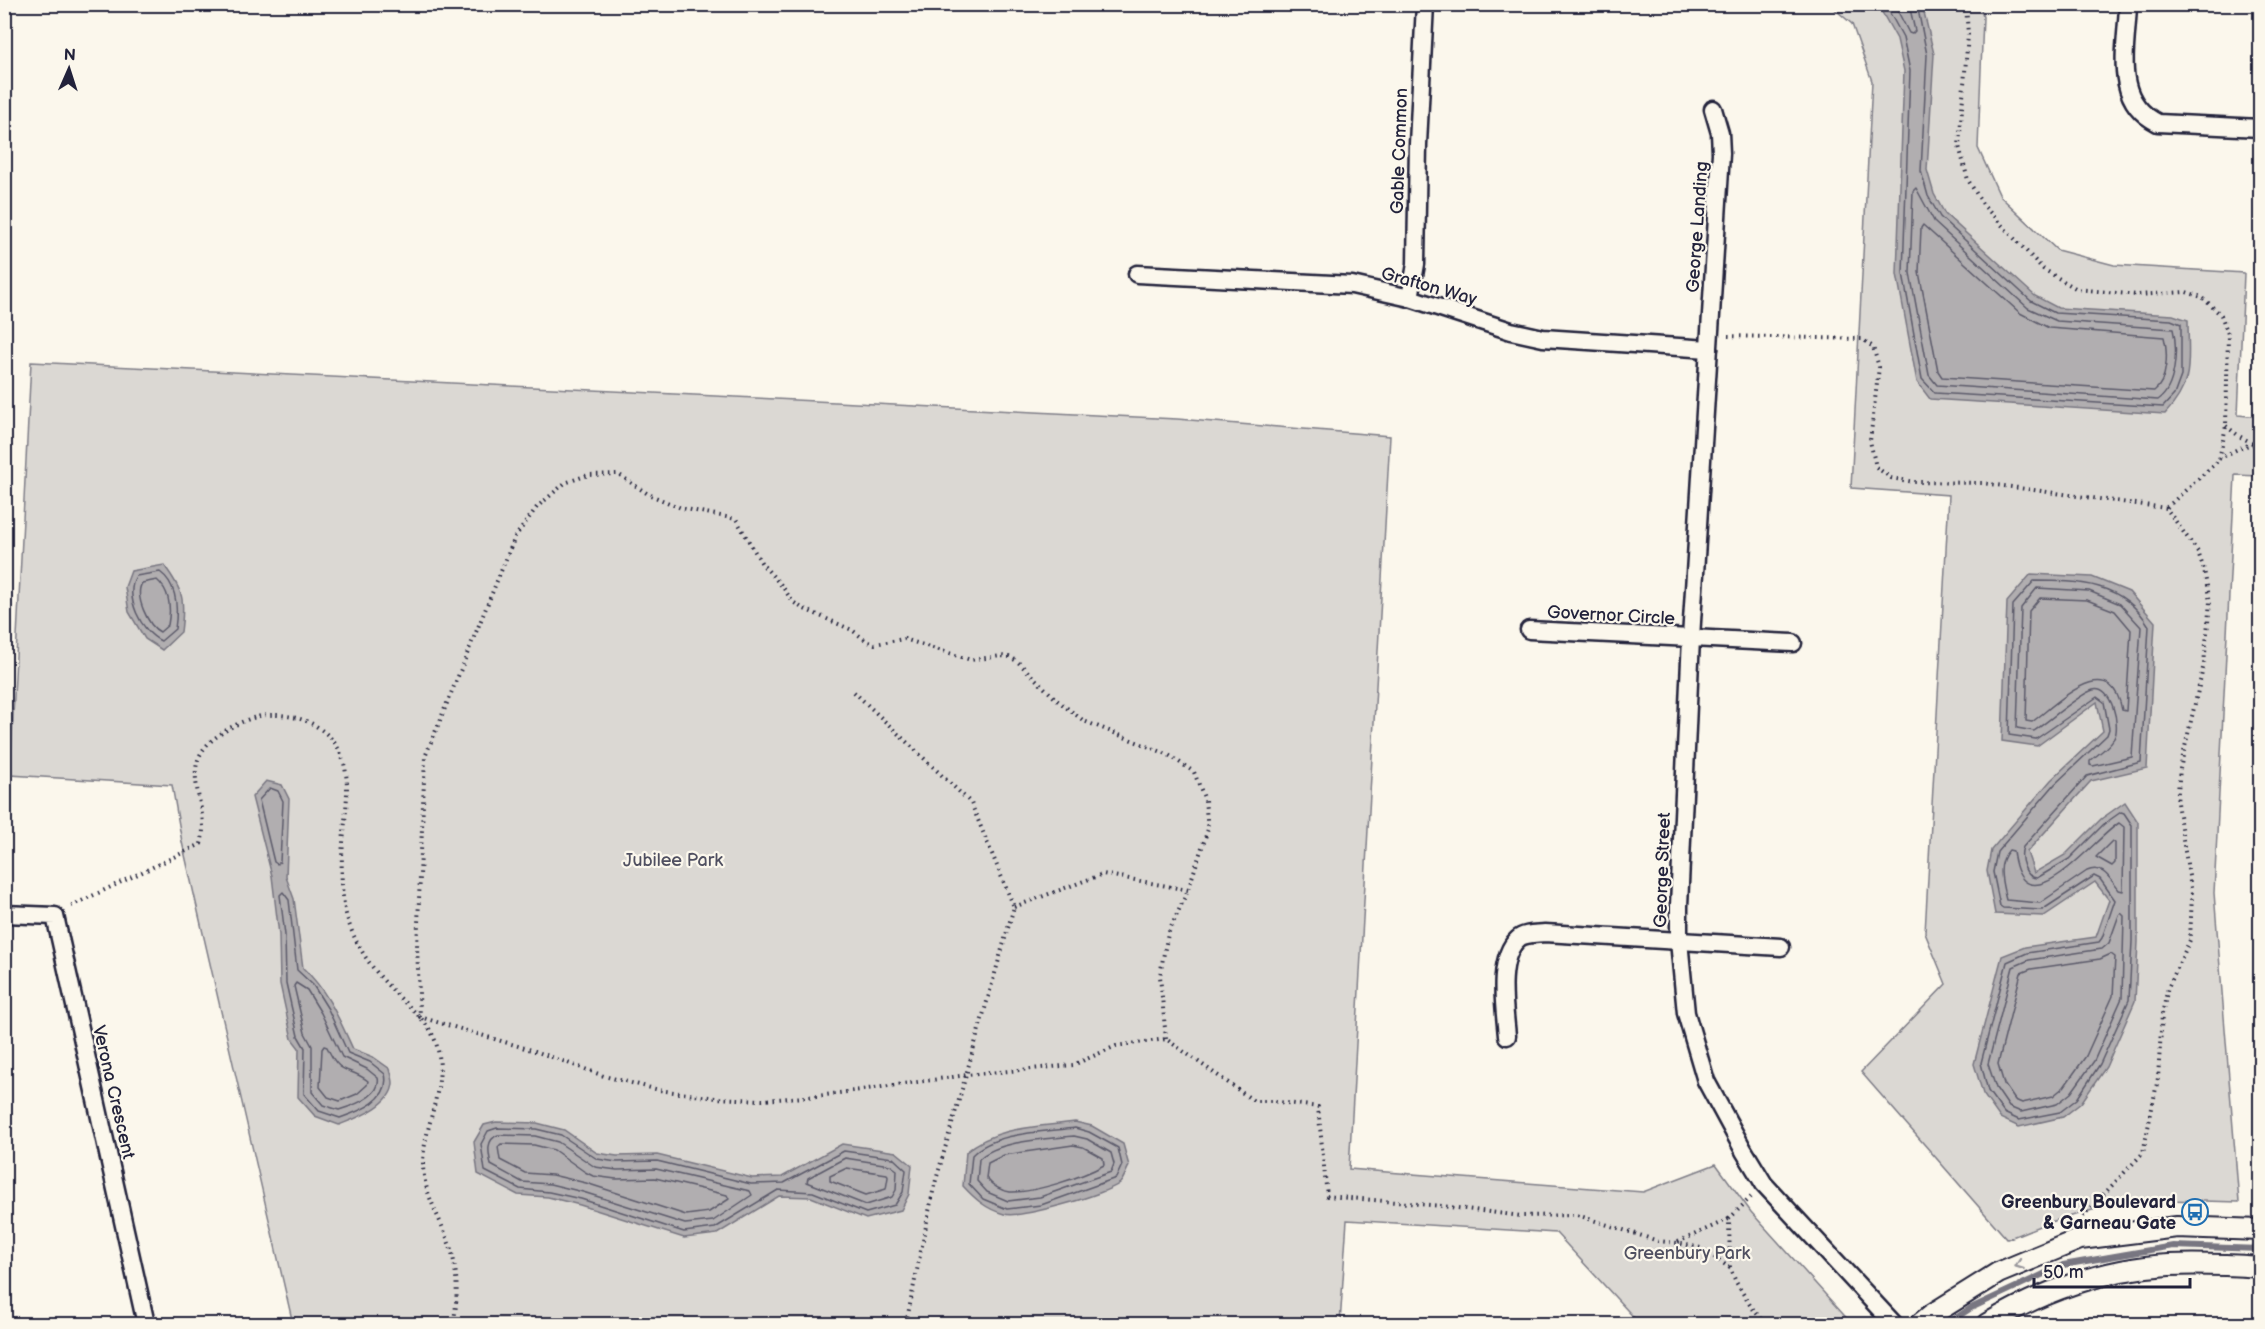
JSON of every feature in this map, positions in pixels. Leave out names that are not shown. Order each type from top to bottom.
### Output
[{"type":"street","name":"Gable Common","points":[[1410,298],[1416,264],[1418,154],[1425,4]]},
{"type":"street","points":[[2128,4],[2125,82],[2131,100],[2143,116],[2158,123],[2260,128]]},
{"type":"street","name":"George Landing","points":[[1708,349],[1721,153],[1720,133],[1713,109]]},
{"type":"street","name":"Grafton Way","points":[[1137,274],[1332,283],[1374,289],[1410,298],[1511,331],[1543,338],[1708,349]]},
{"type":"street","name":"George Street","points":[[1708,349],[1691,638],[1678,941],[1686,1013],[1706,1081],[1764,1184],[1894,1324]]},
{"type":"street","name":"Governor Circle","points":[[1528,630],[1793,643]]},
{"type":"street","points":[[4,914],[55,916]]},
{"type":"street","name":"Verona Crescent","points":[[55,916],[146,1324]]},
{"type":"street","points":[[1507,1036],[1504,1001],[1505,967],[1511,949],[1518,938],[1528,934],[1545,933],[1781,947]]},
{"type":"street","points":[[1920,1324],[1931,1314],[1998,1273],[2080,1239],[2177,1227],[2260,1230]]},
{"type":"street","points":[[1987,1324],[2039,1295],[2129,1270],[2167,1265],[2260,1267]]},
{"type":"path","points":[[1966,4],[1968,35],[1959,146],[1968,180],[1984,206],[2043,269],[2060,281],[2077,289],[2106,293],[2138,295],[2186,292],[2202,297],[2221,315],[2228,334],[2226,426],[2219,460]]},
{"type":"path","points":[[1726,336],[1862,339],[1873,347],[1879,367],[1870,441],[1876,467],[1891,478],[1914,482],[1982,483],[2166,508],[2198,552],[2210,602],[2204,664],[2180,769],[2177,803],[2192,894],[2190,940],[2168,988],[2162,1014],[2158,1078],[2143,1152],[2077,1221]]},
{"type":"path","points":[[2226,426],[2255,444]]},
{"type":"path","points":[[2166,508],[2219,460],[2235,450],[2260,444]]},
{"type":"path","points":[[420,1017],[417,947],[425,758],[516,537],[537,507],[565,483],[588,475],[618,474],[648,494],[681,508],[736,519],[762,564],[793,602],[802,608],[852,630],[868,642],[875,644],[904,639],[971,660],[1009,657],[1017,661],[1077,716],[1167,754],[1194,772],[1205,800],[1208,829],[1188,890],[1168,934],[1163,958],[1160,976],[1166,1039]]},
{"type":"path","points":[[854,692],[971,803],[1014,908],[934,1187],[906,1324]]},
{"type":"path","points":[[55,916],[75,903],[201,844],[203,830],[196,787],[196,768],[201,751],[210,740],[229,729],[267,715],[281,715],[311,723],[338,746],[346,772],[347,794],[342,864],[346,911],[353,935],[371,967],[430,1030],[437,1049],[438,1089],[423,1165],[427,1195],[452,1252],[457,1293],[457,1310],[453,1324]]},
{"type":"path","points":[[1014,908],[1103,874],[1188,890]]},
{"type":"path","points":[[420,1017],[535,1050],[604,1076],[659,1090],[716,1098],[763,1100],[818,1096],[967,1075],[1073,1065],[1116,1046],[1166,1039],[1254,1101],[1318,1107],[1327,1197],[1442,1206],[1521,1216],[1577,1215],[1658,1241],[1701,1248],[1730,1268]]},
{"type":"path","points":[[1677,1243],[1729,1219],[1764,1184]]},
{"type":"path","points":[[1729,1219],[1730,1268],[1750,1305],[1761,1320],[1767,1324]]},
{"type":"green space","points":[[1830,5],[1980,5],[1983,17],[1978,148],[2000,196],[2057,250],[2114,265],[2244,273],[2238,415],[2260,417],[2260,476],[2235,475],[2214,893],[2239,1202],[2131,1199],[2047,1223],[2007,1239],[1861,1072],[1946,984],[1925,933],[1949,495],[1851,488],[1872,81],[1852,24]]},
{"type":"green space","name":"Jubilee Park","points":[[31,362],[1177,419],[1390,436],[1349,1169],[1643,1192],[1716,1164],[1751,1212],[1852,1324],[1640,1324],[1556,1233],[1347,1220],[1340,1324],[293,1324],[182,842],[172,785],[10,775]]},
{"type":"water","points":[[1878,5],[1922,5],[1923,8],[1934,54],[1927,170],[1934,194],[1945,214],[2035,296],[2058,308],[2173,315],[2188,320],[2188,370],[2181,392],[2165,414],[1930,399],[1917,382],[1897,274],[1904,71],[1897,39]]},
{"type":"water","points":[[164,565],[176,582],[183,604],[183,612],[181,632],[162,650],[145,639],[129,612],[125,587],[131,571]]},
{"type":"water","points":[[2031,574],[2092,577],[2129,592],[2155,622],[2147,768],[2091,781],[2027,852],[2034,873],[2065,855],[2101,819],[2125,802],[2138,822],[2138,942],[2135,1001],[2106,1067],[2081,1103],[2063,1117],[2019,1127],[2000,1118],[1983,1094],[1974,1064],[2002,956],[2025,947],[2096,937],[2109,900],[2095,882],[2044,916],[1995,914],[1987,871],[1991,850],[2051,780],[2103,731],[2097,702],[2037,746],[2002,741],[2007,602]]},
{"type":"water","points":[[266,781],[282,785],[289,799],[286,877],[294,899],[303,968],[326,996],[353,1049],[373,1057],[390,1069],[392,1078],[391,1091],[380,1105],[339,1125],[315,1116],[298,1097],[299,1048],[292,1039],[280,984],[279,935],[272,876],[252,797]]},
{"type":"water","points":[[496,1122],[537,1123],[564,1130],[597,1153],[617,1156],[657,1155],[752,1178],[782,1177],[842,1144],[896,1152],[912,1165],[909,1194],[901,1210],[866,1219],[811,1197],[779,1196],[717,1234],[684,1238],[580,1205],[548,1197],[518,1195],[478,1174],[474,1142],[484,1125]]},
{"type":"water","points":[[1075,1122],[1092,1126],[1123,1144],[1129,1166],[1120,1183],[1099,1193],[1063,1204],[1013,1215],[998,1212],[986,1206],[963,1186],[966,1152],[978,1143],[1004,1132]]},
{"type":"building","points":[[2260,1061],[2260,1107],[2256,1062]]},
{"type":"waterway","points":[[1947,1324],[1971,1308],[2063,1265],[2173,1246],[2260,1249]]},
{"type":"place","name":"Greenbury Boulevard & Garneau Gate","points":[[2195,1212]]},
{"type":"park label","name":"Greenbury Park","points":[[1687,1253]]}]
